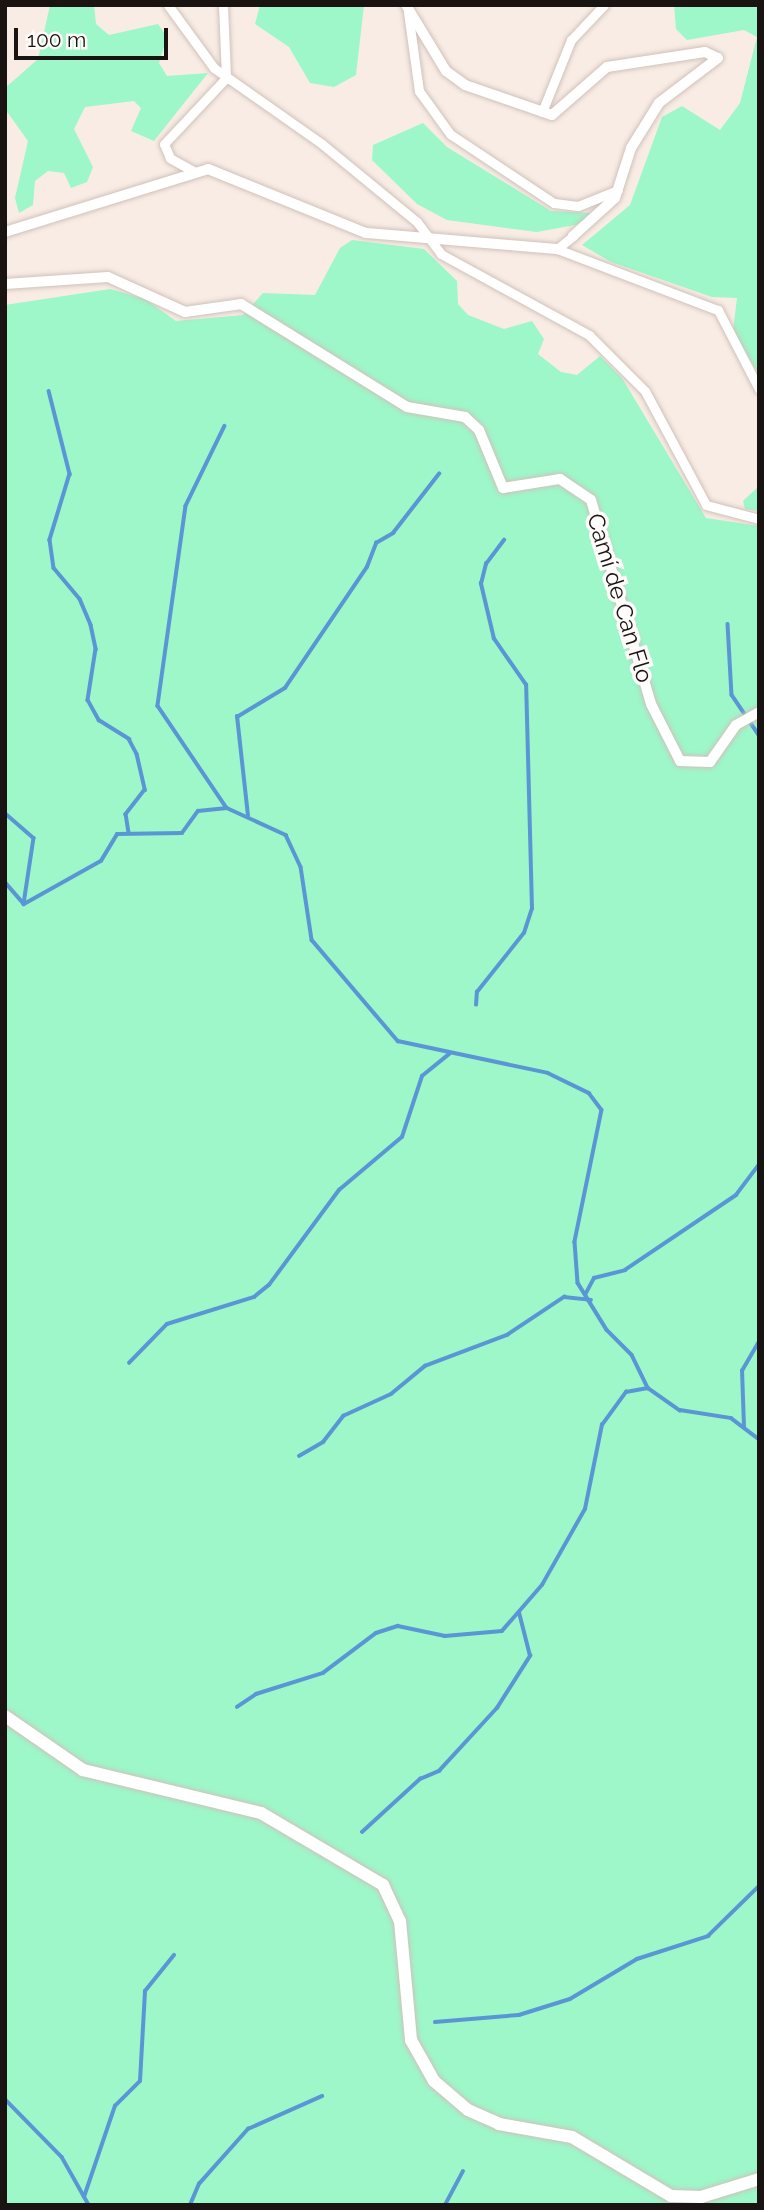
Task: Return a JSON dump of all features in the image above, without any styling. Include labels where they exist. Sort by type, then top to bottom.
[{"type":"main road","points":[[5,1716],[83,1770],[261,1814],[383,1885],[400,1921],[411,2040],[434,2081],[468,2110],[499,2124],[572,2137],[671,2196],[713,2194],[759,2179]]},
{"type":"street","points":[[168,5],[226,78],[322,144],[423,233],[441,254],[589,335],[645,391],[706,505],[759,519]]},
{"type":"street","points":[[195,172],[170,158],[164,144],[226,78],[223,5]]},
{"type":"street","points":[[406,5],[442,68],[465,85],[552,115],[607,67],[633,59],[705,52],[718,58],[659,103],[631,148],[618,190],[602,214],[557,249]]},
{"type":"street","points":[[406,5],[419,91],[450,134],[554,203],[578,206],[618,190]]},
{"type":"street","points":[[542,112],[571,40],[604,5]]},
{"type":"street","points":[[5,232],[195,172],[224,171],[366,233],[423,233],[557,249],[712,306],[759,389]]},
{"type":"street","name":"Camí de Can Flo","points":[[5,284],[108,277],[185,312],[241,304],[407,407],[465,417],[479,430],[503,488],[560,479],[591,500],[651,704],[680,761],[710,762],[742,718],[759,712]]},
{"type":"green space","points":[[50,5],[94,5],[96,24],[109,35],[158,24],[167,37],[159,63],[167,76],[208,73],[154,141],[131,131],[141,108],[134,101],[85,107],[74,129],[93,167],[87,182],[71,188],[64,173],[48,171],[35,181],[33,205],[19,213],[15,198],[28,141],[5,109],[5,88],[38,59]]},
{"type":"green space","points":[[260,5],[364,5],[356,75],[334,87],[310,83],[289,47],[255,24]]},
{"type":"green space","points":[[674,5],[759,5],[759,375],[733,331],[737,298],[712,297],[611,262],[582,245],[630,205],[662,117],[682,106],[720,130],[740,103],[757,37],[744,30],[687,40],[676,29]]},
{"type":"green space","points":[[423,123],[447,147],[551,211],[593,213],[580,224],[537,232],[447,220],[417,204],[372,160],[373,145]]},
{"type":"green space","points":[[352,240],[424,249],[457,281],[458,304],[468,315],[504,329],[532,321],[544,339],[538,354],[561,372],[577,375],[600,356],[622,378],[706,518],[759,526],[759,2205],[5,2205],[5,305],[110,289],[145,299],[176,321],[243,315],[263,293],[315,295],[340,248]]},
{"type":"green space","points":[[759,486],[759,511],[745,509],[743,501]]},
{"type":"waterway","points":[[49,391],[70,474],[50,540],[54,568],[80,599],[91,625],[96,649],[88,700],[99,720],[129,739],[137,754],[145,790],[126,814],[129,833]]},
{"type":"waterway","points":[[225,426],[186,506],[158,706],[226,807]]},
{"type":"waterway","points":[[248,816],[237,717],[285,688],[367,567],[376,543],[393,533],[439,474]]},
{"type":"waterway","points":[[476,1005],[477,992],[524,933],[532,909],[526,685],[494,639],[481,584],[486,564],[504,540]]},
{"type":"waterway","points":[[728,624],[732,695],[759,735]]},
{"type":"waterway","points":[[24,904],[101,861],[117,834],[182,833],[198,811],[227,808],[286,835],[301,867],[312,940],[398,1041],[548,1073],[589,1093],[602,1110],[575,1242],[578,1283],[607,1330],[632,1355],[648,1388],[680,1410],[731,1418],[759,1439]]},
{"type":"waterway","points":[[5,813],[34,838],[24,904]]},
{"type":"waterway","points":[[5,882],[24,904]]},
{"type":"waterway","points":[[129,1363],[167,1324],[254,1297],[269,1285],[339,1190],[402,1137],[422,1076],[449,1054]]},
{"type":"waterway","points":[[585,1295],[594,1278],[625,1270],[736,1195],[759,1165]]},
{"type":"waterway","points":[[299,1456],[323,1442],[343,1416],[391,1394],[425,1366],[507,1335],[564,1297],[591,1300]]},
{"type":"waterway","points":[[744,1427],[742,1371],[759,1341]]},
{"type":"waterway","points":[[237,1707],[256,1694],[323,1673],[376,1633],[398,1626],[445,1636],[502,1631],[542,1585],[585,1509],[602,1425],[626,1392],[648,1388]]},
{"type":"waterway","points":[[362,1832],[420,1779],[439,1771],[497,1708],[530,1656],[519,1613]]},
{"type":"waterway","points":[[435,2022],[519,2015],[570,1999],[637,1959],[708,1936],[759,1886]]},
{"type":"waterway","points":[[84,2197],[115,2106],[140,2081],[145,1991],[174,1955]]},
{"type":"waterway","points":[[190,2205],[199,2184],[248,2129],[322,2096]]},
{"type":"waterway","points":[[5,2099],[62,2157],[89,2205]]},
{"type":"waterway","points":[[445,2205],[463,2171]]}]
